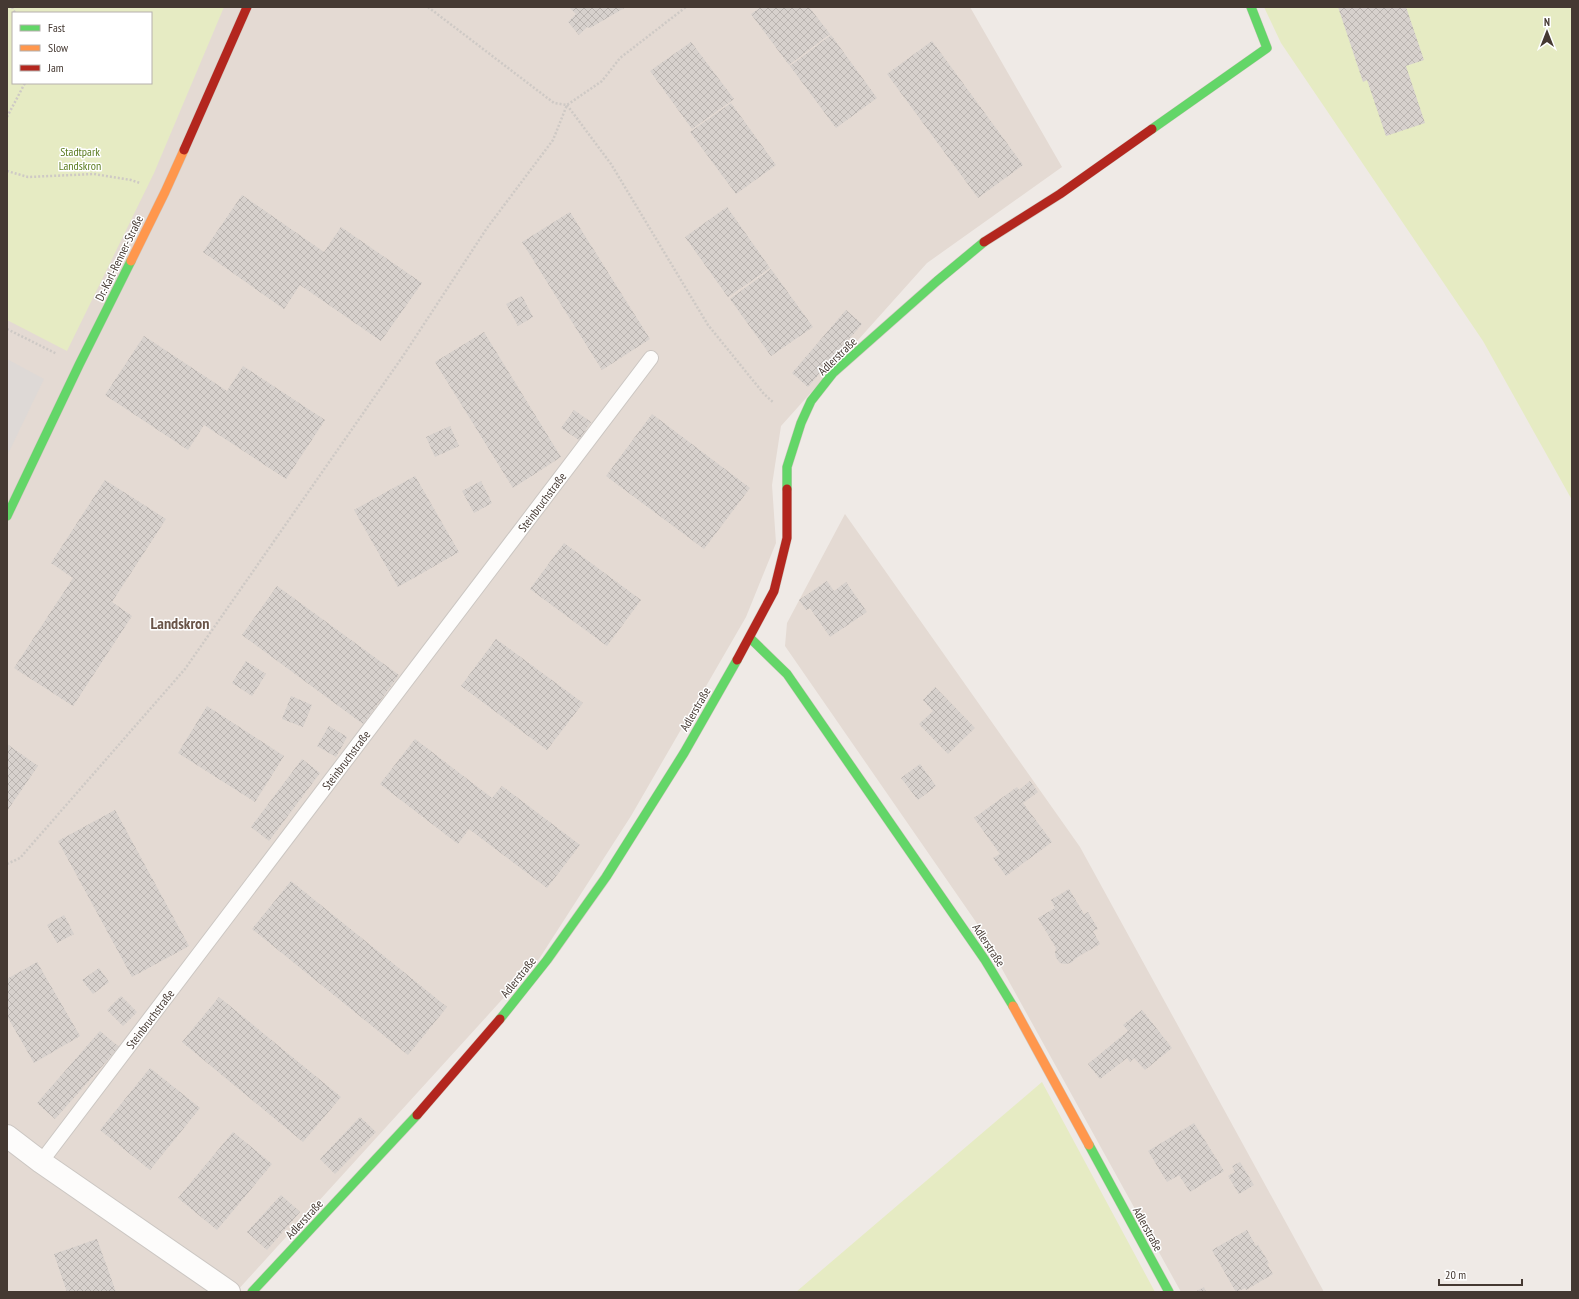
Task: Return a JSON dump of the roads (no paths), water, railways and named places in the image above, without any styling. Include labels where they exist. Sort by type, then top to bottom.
[{"type":"street","name":"Dr.-Karl-Renner-Straße","points":[[7,516],[79,365],[165,192],[247,7]]},
{"type":"street","name":"Adlerstraße","points":[[252,1292],[406,1128],[482,1040],[547,960],[609,871],[684,753],[750,638],[774,590],[787,538],[787,467],[801,423],[811,401],[833,373],[959,262],[982,244],[1060,194],[1267,48],[1251,7]]},
{"type":"street","name":"Adlerstraße","points":[[750,638],[787,674],[985,960],[1014,1008],[1169,1292]]},
{"type":"street","points":[[7,1136],[41,1162],[229,1292]]},
{"type":"lane","name":"Steinbruchstraße","points":[[41,1162],[651,358]]},
{"type":"district","name":"Landskron","points":[[180,623]]},
{"type":"park label","name":"Stadtpark Landskron","points":[[80,158]]}]
